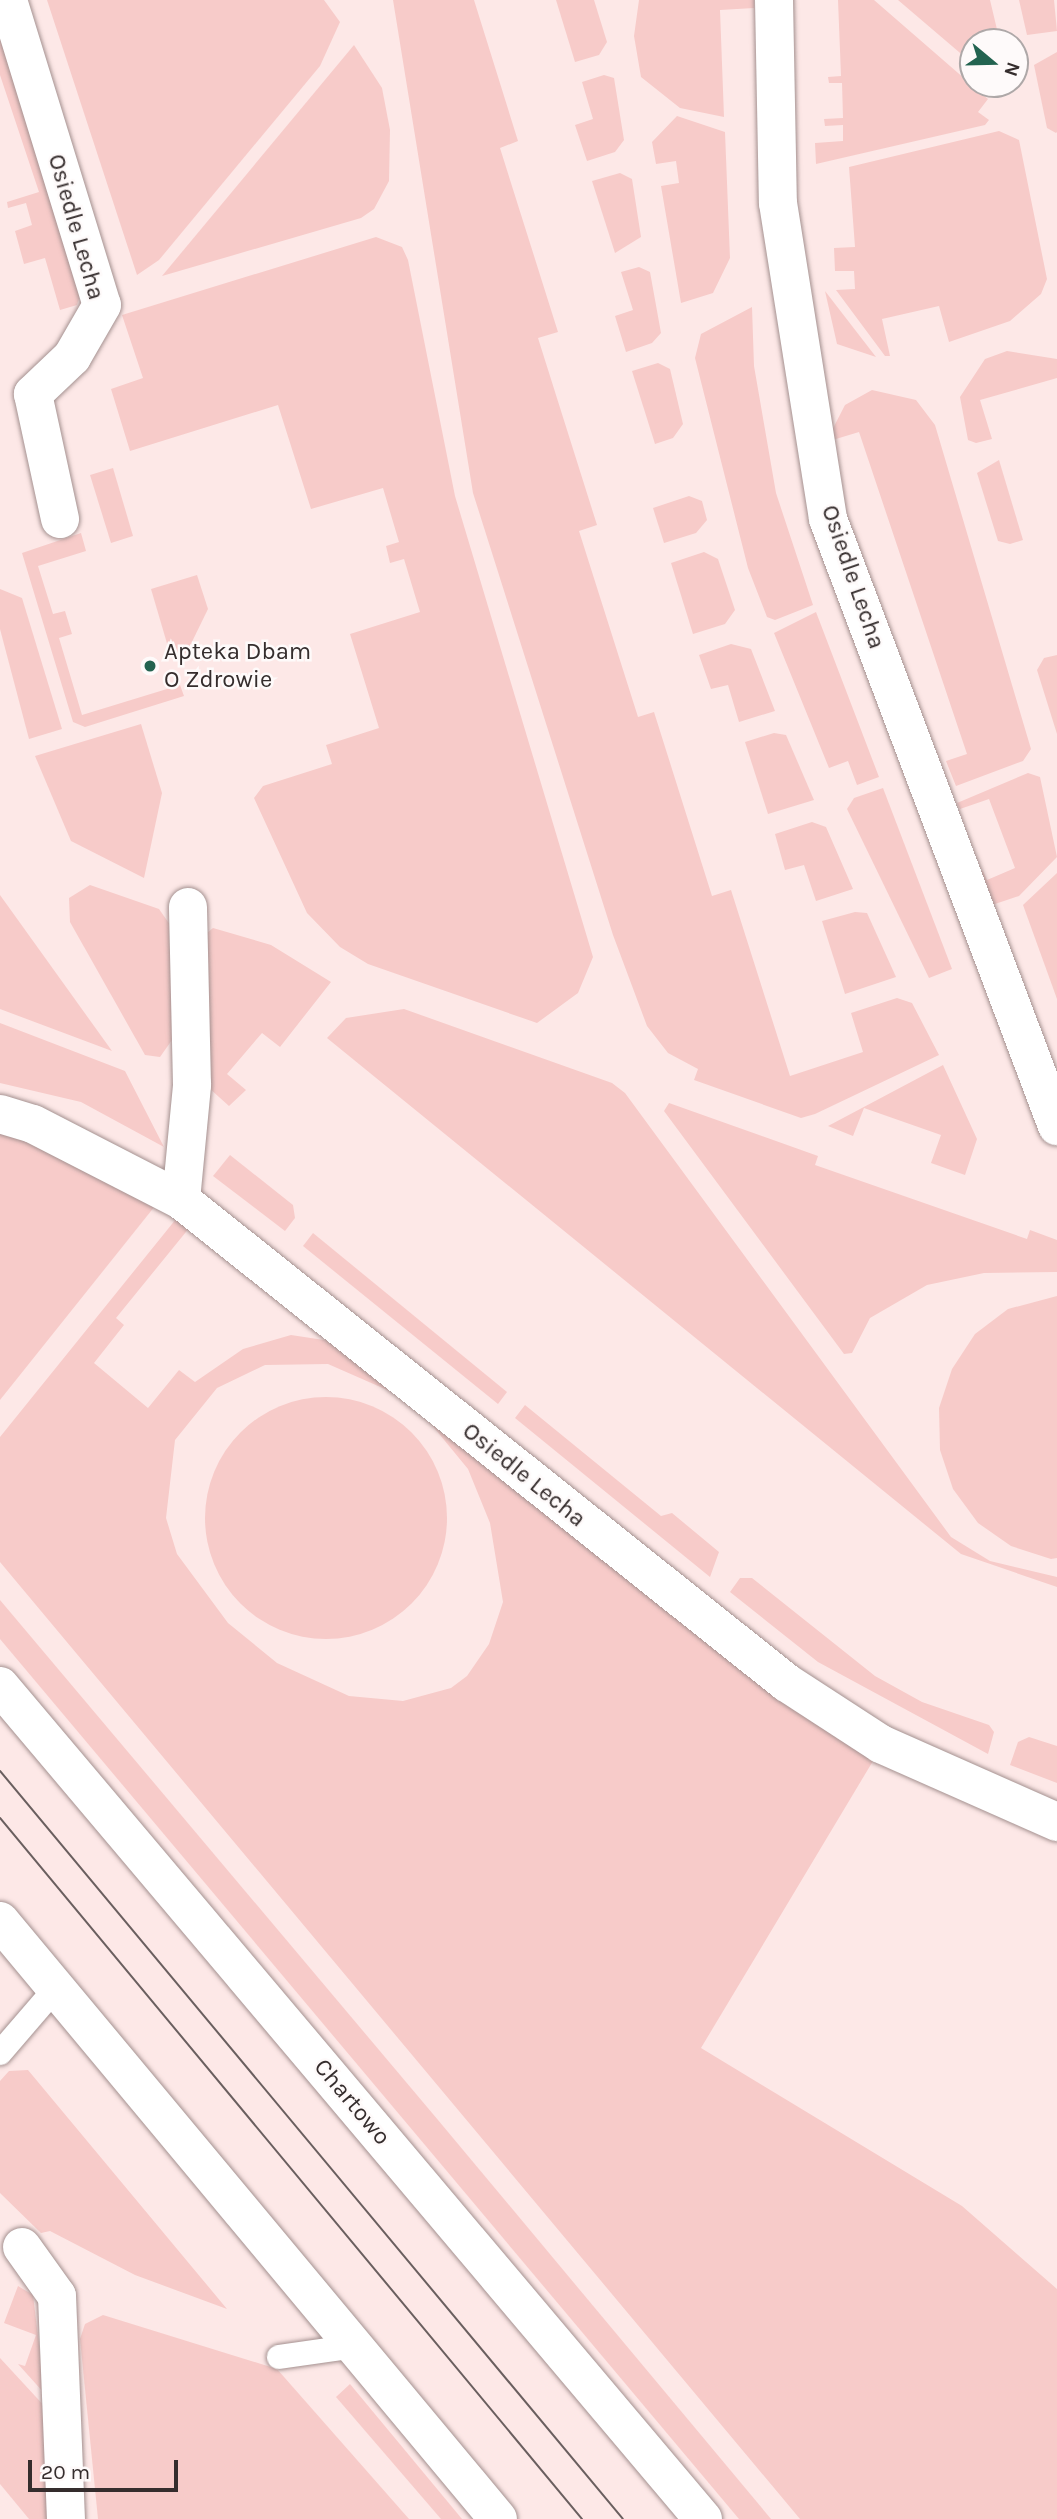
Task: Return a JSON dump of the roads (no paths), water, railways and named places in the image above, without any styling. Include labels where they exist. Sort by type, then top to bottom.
[{"type":"street","name":"Osiedle Lecha","points":[[8,0],[102,305],[72,357],[33,394],[60,519]]},
{"type":"street","name":"Osiedle Lecha","points":[[774,0],[778,204],[828,519],[1057,1126]]},
{"type":"street","points":[[181,1200],[192,1085],[188,907]]},
{"type":"street","name":"Osiedle Lecha","points":[[0,1114],[33,1125],[181,1200],[787,1683],[881,1744],[1057,1822]]},
{"type":"street","name":"Chartowo","points":[[0,1686],[703,2519]]},
{"type":"street","points":[[0,1921],[498,2519]]},
{"type":"street","points":[[22,2247],[57,2296],[66,2519]]},
{"type":"lane","points":[[0,2053],[56,1988]]},
{"type":"lane","points":[[279,2357],[355,2346]]},
{"type":"tram line","points":[[0,1771],[623,2519]]},
{"type":"tram line","points":[[0,1818],[582,2519]]},
{"type":"place","name":"Apteka Dbam O Zdrowie","points":[[150,666]]}]
